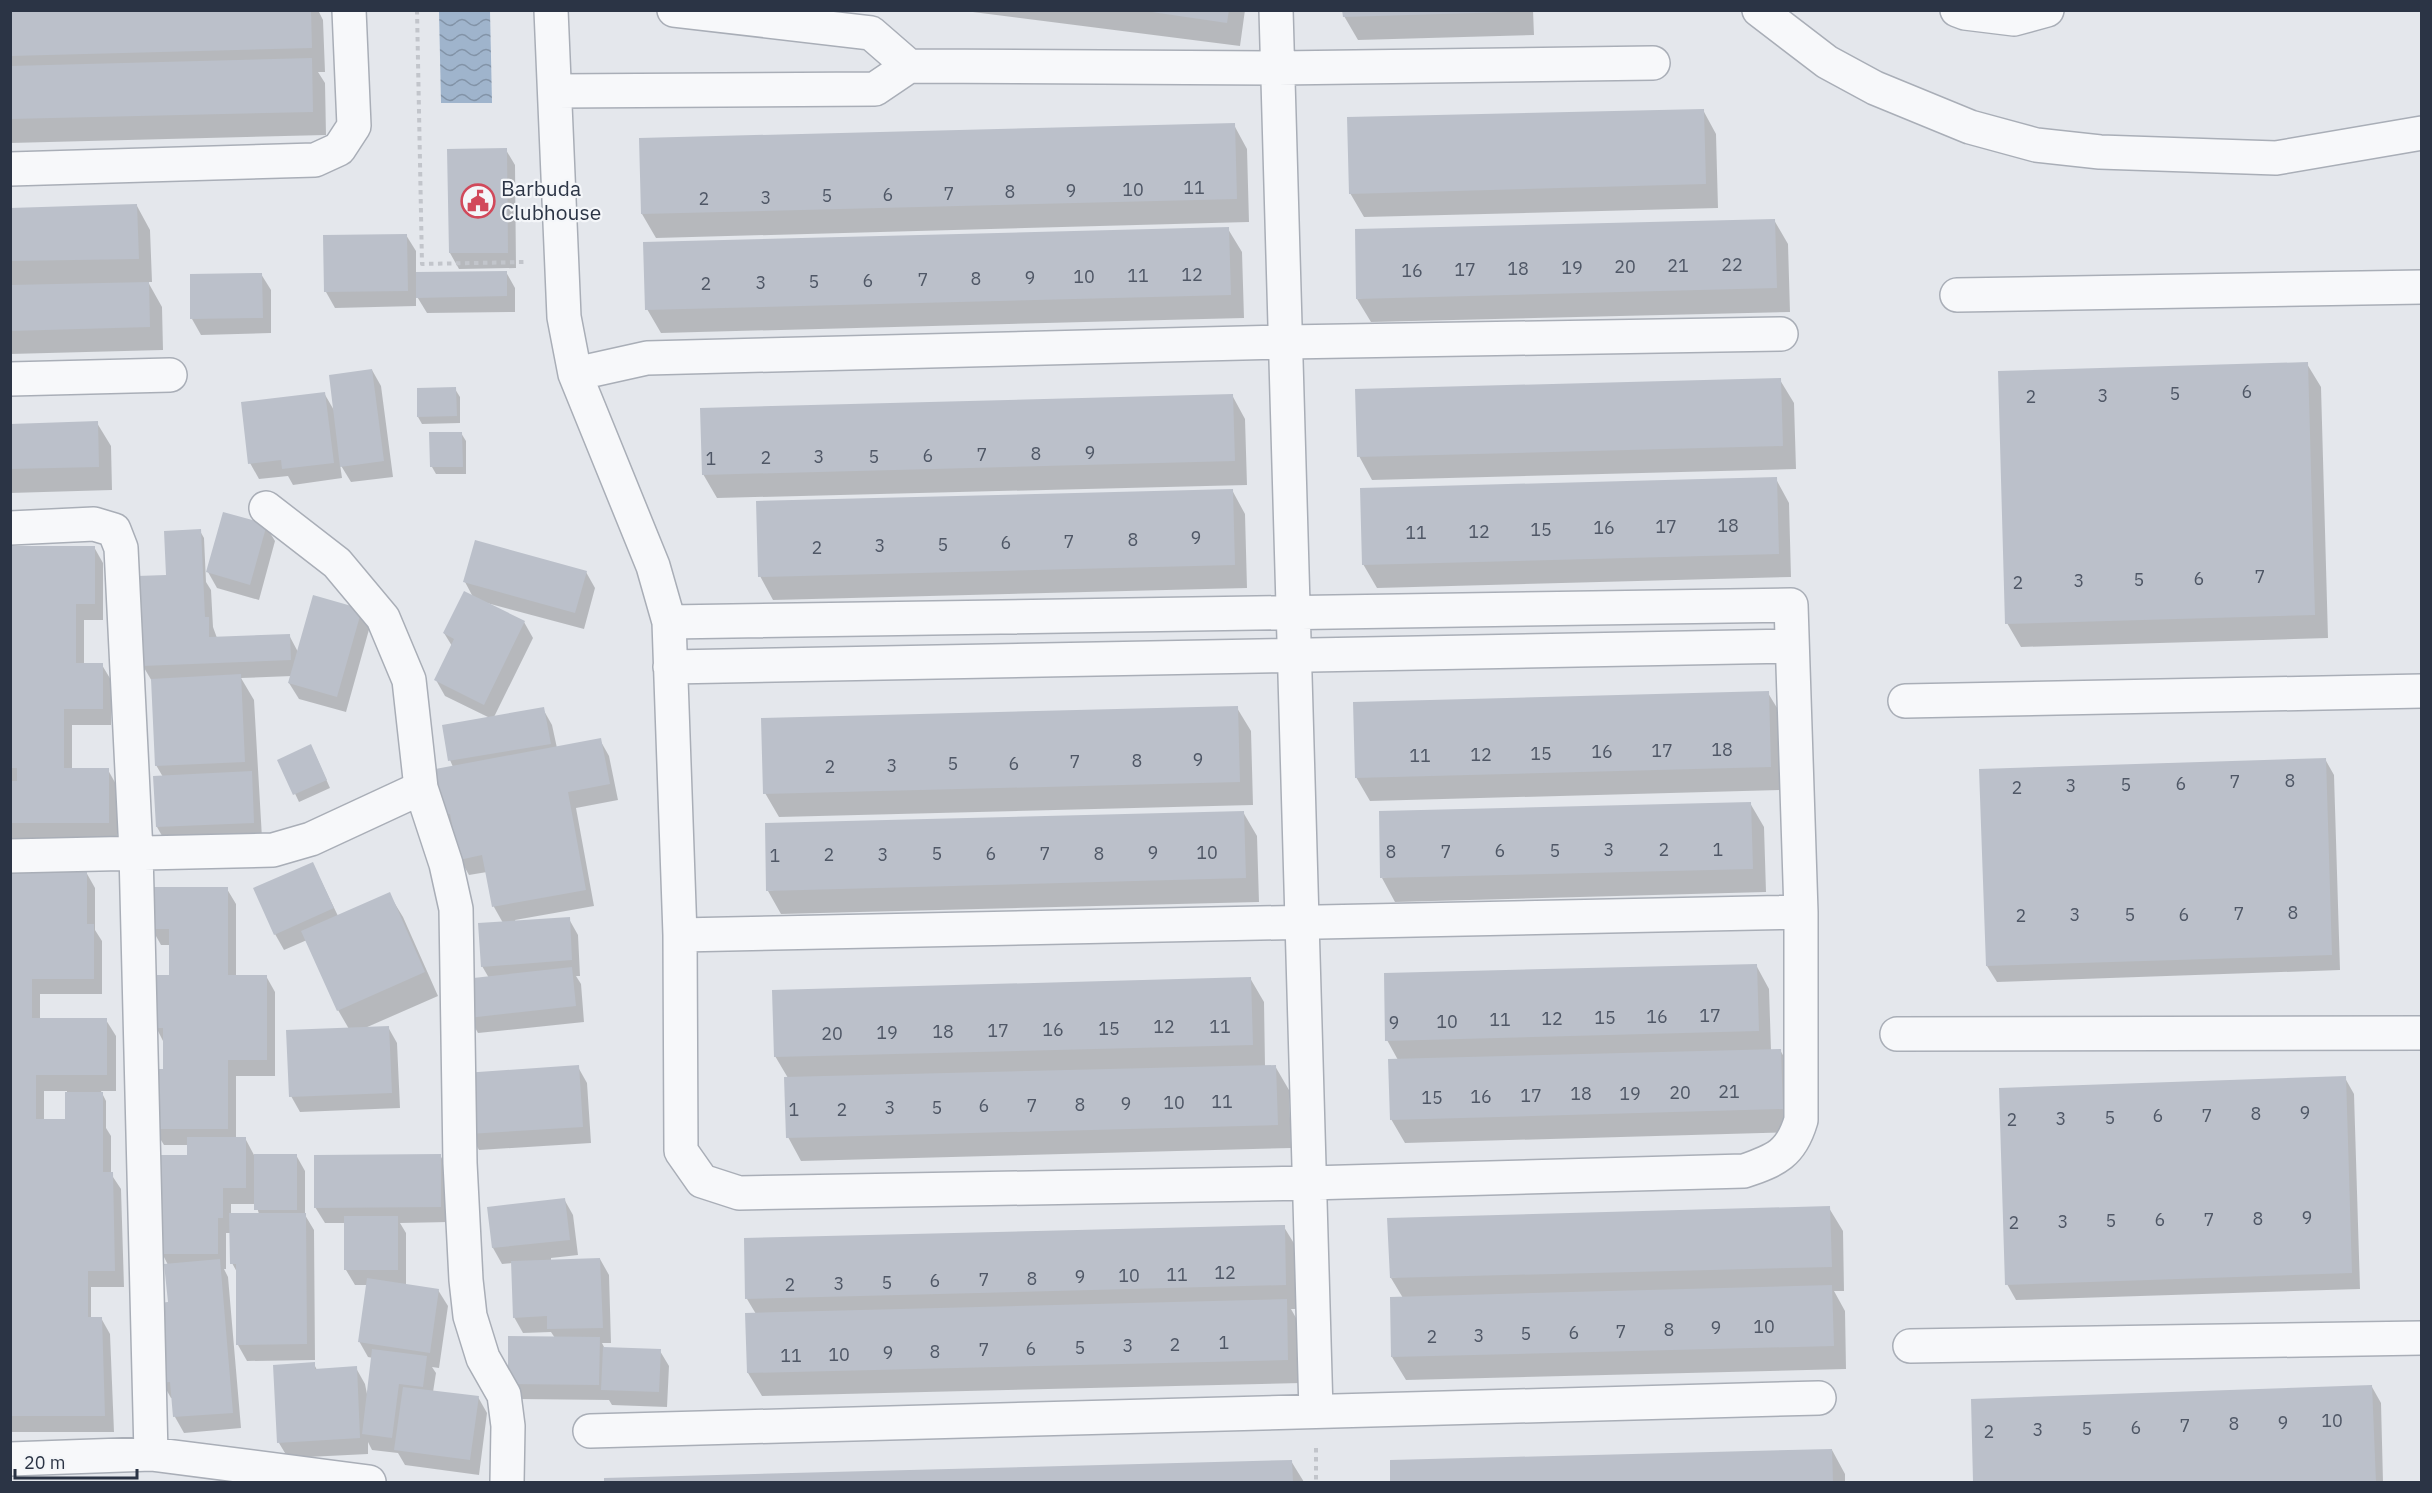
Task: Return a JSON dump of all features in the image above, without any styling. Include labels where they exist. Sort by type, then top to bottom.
[{"type":"street","points":[[10,169],[315,160],[339,149],[354,126],[349,10]]},
{"type":"street","points":[[552,10],[564,317],[575,374],[653,566],[669,622],[680,935],[681,1151],[702,1181],[739,1194],[1309,1184],[1744,1171],[1769,1163],[1796,1139],[1802,1120],[1802,912],[1791,605],[669,622]]},
{"type":"street","points":[[674,10],[871,33],[909,66]]},
{"type":"street","points":[[1276,10],[1316,1412]]},
{"type":"street","points":[[1759,10],[1827,62],[1875,88],[1970,127],[2036,146],[2146,154],[2276,158],[2421,133]]},
{"type":"street","points":[[1957,10],[2013,19],[2047,10]]},
{"type":"street","points":[[555,91],[875,89],[909,66],[1278,68],[1653,63]]},
{"type":"street","points":[[1957,295],[2421,287]]},
{"type":"street","points":[[575,374],[647,358],[1286,342],[1781,334]]},
{"type":"street","points":[[10,379],[170,375]]},
{"type":"street","points":[[266,508],[338,563],[383,618],[409,680],[421,788],[446,864],[456,909],[460,1163],[466,1280],[470,1316],[483,1358],[504,1395],[508,1425],[507,1482]]},
{"type":"street","points":[[10,528],[94,524],[114,530],[121,548],[136,852],[151,1454]]},
{"type":"street","points":[[670,667],[1792,646]]},
{"type":"street","points":[[1905,701],[2421,691]]},
{"type":"street","points":[[10,855],[273,849],[311,839],[421,788]]},
{"type":"street","points":[[680,935],[1802,912]]},
{"type":"street","points":[[1898,1034],[2421,1033]]},
{"type":"street","points":[[1910,1346],[2421,1338]]},
{"type":"street","points":[[590,1431],[1819,1398]]},
{"type":"street","points":[[10,1459],[151,1454],[369,1482]]},
{"type":"path","points":[[417,10],[422,264],[562,261]]},
{"type":"water","points":[[439,11],[490,11],[492,103],[441,103]]},
{"type":"building","points":[[10,10],[311,10],[312,48],[10,56]]},
{"type":"building","points":[[1138,10],[1229,10],[1227,23]]},
{"type":"building","points":[[1342,10],[1508,10],[1508,12],[1343,17]]},
{"type":"building","points":[[312,58],[313,112],[10,119],[10,66]]},
{"type":"building","points":[[1704,109],[1706,184],[1349,194],[1347,117]]},
{"type":"building","points":[[1235,123],[1237,199],[641,214],[639,138]]},
{"type":"building","name":"Barbuda Clubhouse","points":[[507,148],[508,253],[449,253],[447,149]]},
{"type":"building","points":[[137,204],[139,259],[10,261],[10,208]]},
{"type":"building","points":[[1775,219],[1777,288],[1356,299],[1355,229]]},
{"type":"building","points":[[1229,227],[1231,295],[645,310],[643,242]]},
{"type":"building","points":[[407,234],[408,291],[324,292],[323,235]]},
{"type":"building","points":[[507,271],[507,296],[416,298],[416,272]]},
{"type":"building","points":[[262,273],[263,318],[190,319],[190,274]]},
{"type":"building","points":[[149,282],[150,327],[10,331],[10,285]]},
{"type":"building","points":[[2308,362],[2315,615],[2005,624],[1998,371]]},
{"type":"building","points":[[372,369],[384,461],[340,467],[329,375]]},
{"type":"building","points":[[1781,378],[1783,446],[1357,457],[1355,389]]},
{"type":"building","points":[[456,387],[457,416],[417,417],[417,388]]},
{"type":"building","points":[[325,392],[334,463],[282,469],[281,460],[248,464],[241,402]]},
{"type":"building","points":[[1233,394],[1235,461],[702,475],[700,408]]},
{"type":"building","points":[[98,421],[99,467],[10,469],[10,424]]},
{"type":"building","points":[[429,432],[462,432],[463,467],[430,467]]},
{"type":"building","points":[[1777,477],[1779,554],[1362,565],[1360,488]]},
{"type":"building","points":[[1233,489],[1235,565],[758,577],[756,501]]},
{"type":"building","points":[[223,512],[267,524],[250,585],[206,572]]},
{"type":"building","points":[[201,529],[205,617],[209,617],[209,637],[290,634],[291,660],[142,666],[137,576],[166,575],[164,531]]},
{"type":"building","points":[[475,540],[587,571],[575,613],[463,582]]},
{"type":"building","points":[[10,546],[95,546],[95,604],[76,604],[76,663],[103,663],[103,709],[64,709],[64,768],[109,768],[109,823],[10,823],[10,781],[17,781],[17,768],[10,768]]},
{"type":"building","points":[[464,591],[525,621],[484,705],[434,680],[454,639],[443,633]]},
{"type":"building","points":[[313,595],[362,609],[337,697],[288,683]]},
{"type":"building","points":[[241,674],[245,762],[155,766],[151,679]]},
{"type":"building","points":[[1769,691],[1771,767],[1355,778],[1353,702]]},
{"type":"building","points":[[1238,706],[1240,782],[763,794],[761,718]]},
{"type":"building","points":[[544,707],[551,744],[448,761],[442,725]]},
{"type":"building","points":[[601,738],[610,784],[568,792],[586,890],[492,907],[482,855],[459,860],[450,814],[439,816],[430,770]]},
{"type":"building","points":[[311,744],[327,780],[293,795],[277,760]]},
{"type":"building","points":[[2326,758],[2332,955],[1986,966],[1979,769]]},
{"type":"building","points":[[252,771],[254,823],[156,827],[153,776]]},
{"type":"building","points":[[1751,802],[1753,869],[1380,878],[1379,811]]},
{"type":"building","points":[[1244,811],[1246,878],[766,891],[765,823]]},
{"type":"building","points":[[313,862],[334,908],[274,935],[253,888]]},
{"type":"building","points":[[10,871],[87,871],[87,924],[94,924],[94,979],[32,979],[32,1018],[107,1018],[107,1075],[36,1075],[36,1119],[65,1119],[65,1092],[103,1092],[103,1172],[113,1172],[115,1271],[88,1271],[88,1317],[102,1317],[105,1416],[10,1416]]},
{"type":"building","points":[[150,887],[228,887],[228,975],[267,975],[267,1060],[228,1060],[228,1129],[153,1129],[153,1069],[163,1069],[163,1028],[154,1028],[154,975],[169,975],[169,929],[150,929]]},
{"type":"building","points":[[390,892],[425,972],[337,1011],[301,931]]},
{"type":"building","points":[[570,917],[572,960],[481,967],[478,923]]},
{"type":"building","points":[[1757,964],[1759,1031],[1385,1041],[1384,973]]},
{"type":"building","points":[[572,967],[576,1006],[468,1018],[464,979]]},
{"type":"building","points":[[1251,977],[1253,1045],[774,1057],[772,990]]},
{"type":"building","points":[[389,1026],[392,1093],[289,1097],[286,1030]]},
{"type":"building","points":[[1781,1049],[1783,1109],[1390,1120],[1388,1059]]},
{"type":"building","points":[[579,1065],[583,1127],[468,1134],[464,1073]]},
{"type":"building","points":[[1276,1065],[1278,1125],[786,1138],[784,1077]]},
{"type":"building","points":[[2346,1076],[2352,1273],[2005,1285],[1999,1088]]},
{"type":"building","points":[[187,1137],[246,1137],[246,1188],[223,1188],[223,1218],[218,1218],[218,1254],[160,1254],[160,1155],[187,1155]]},
{"type":"building","points":[[254,1154],[297,1154],[297,1210],[254,1210]]},
{"type":"building","points":[[441,1154],[441,1207],[314,1208],[314,1155]]},
{"type":"building","points":[[565,1198],[570,1240],[492,1248],[487,1207]]},
{"type":"building","points":[[1830,1206],[1832,1267],[1390,1278],[1387,1218]]},
{"type":"building","points":[[229,1213],[306,1213],[307,1344],[236,1345],[236,1264],[230,1264]]},
{"type":"building","points":[[344,1216],[398,1216],[398,1270],[344,1270]]},
{"type":"building","points":[[1285,1225],[1286,1285],[745,1299],[744,1238]]},
{"type":"building","points":[[600,1258],[603,1328],[547,1329],[547,1316],[513,1318],[511,1261]]},
{"type":"building","points":[[220,1259],[233,1413],[173,1417],[170,1382],[160,1383],[159,1303],[168,1302],[164,1264]]},
{"type":"building","points":[[367,1278],[439,1289],[430,1353],[358,1342]]},
{"type":"building","points":[[1832,1285],[1834,1346],[1391,1357],[1390,1297]]},
{"type":"building","points":[[1287,1299],[1288,1360],[747,1373],[745,1313]]},
{"type":"building","points":[[508,1336],[600,1337],[599,1385],[508,1384]]},
{"type":"building","points":[[603,1347],[661,1349],[659,1392],[601,1390]]},
{"type":"building","points":[[372,1349],[427,1356],[423,1387],[399,1384],[392,1438],[362,1434]]},
{"type":"building","points":[[315,1362],[315,1369],[357,1366],[360,1438],[277,1443],[273,1365]]},
{"type":"building","points":[[2372,1385],[2376,1482],[1973,1482],[1971,1399]]},
{"type":"building","points":[[403,1387],[479,1396],[470,1460],[394,1450]]},
{"type":"building","points":[[1832,1449],[1833,1482],[1390,1482],[1390,1460]]},
{"type":"building","points":[[1292,1460],[1293,1482],[604,1482],[604,1478]]},
{"type":"place","name":"Barbuda Clubhouse","points":[[478,201]]}]
